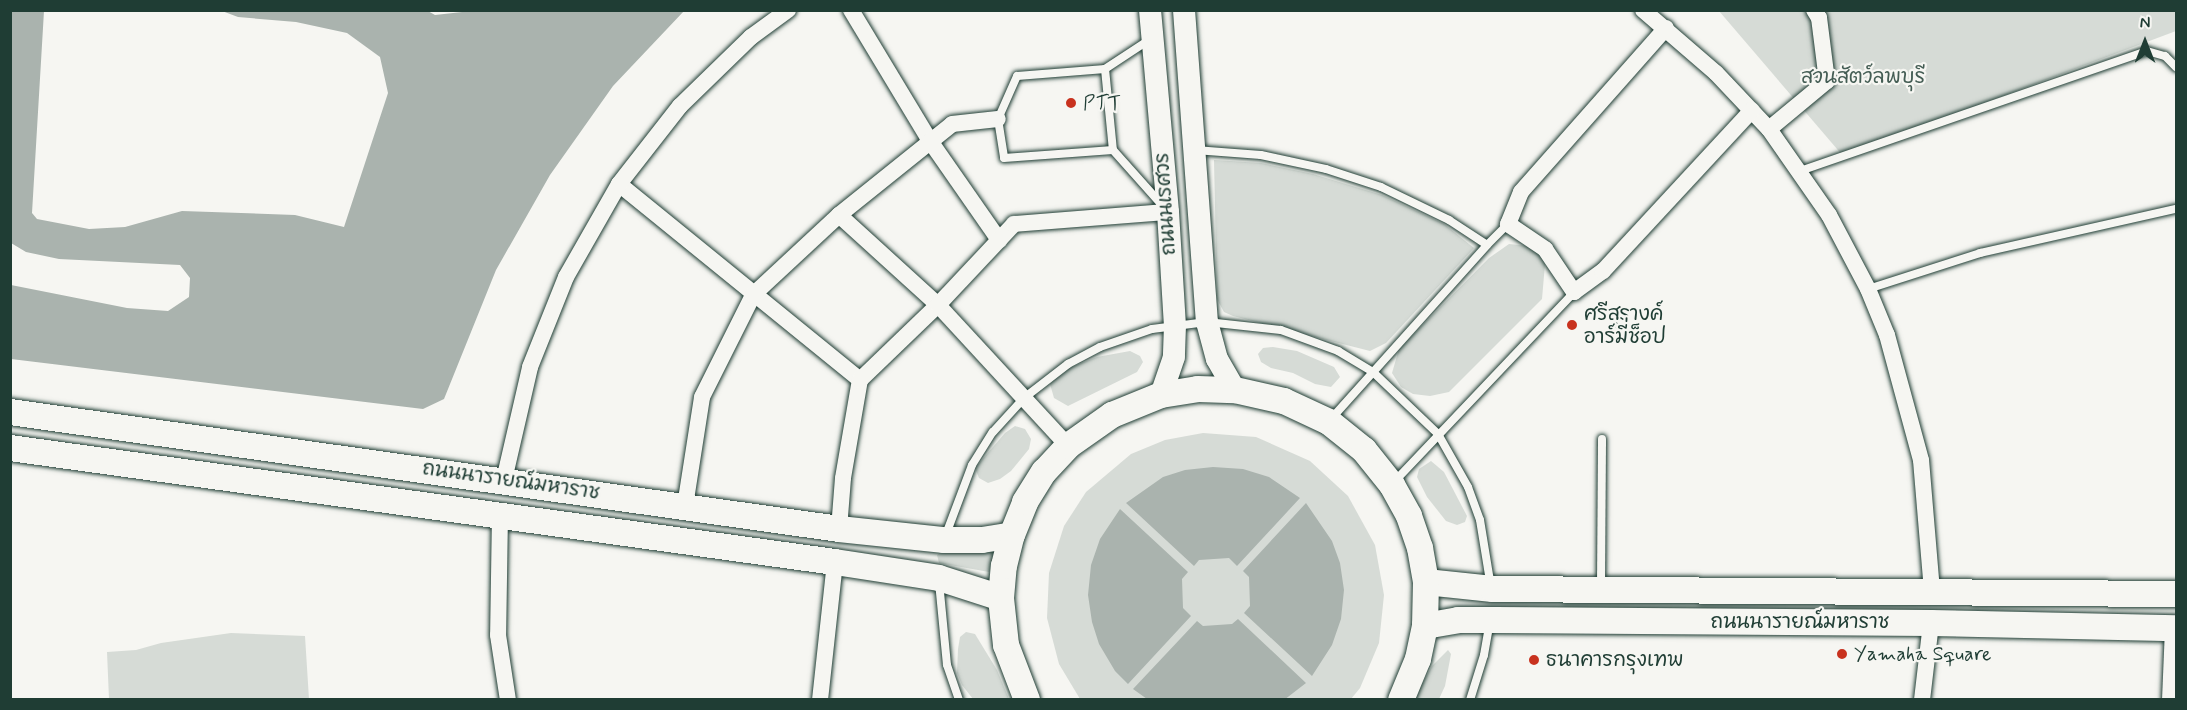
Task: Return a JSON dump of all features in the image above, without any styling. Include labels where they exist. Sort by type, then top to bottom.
[{"type":"main road","name":"ถนนนเรศวร","points":[[1150,10],[1168,212],[1175,325],[1174,357],[1161,395]]},
{"type":"main road","name":"ถนนนเรศวร","points":[[1184,10],[1207,322],[1217,359],[1235,390]]},
{"type":"main road","points":[[1027,699],[1006,645],[1001,598],[1004,566],[1012,535],[1025,502],[1044,472],[1068,446],[1112,415],[1161,395],[1198,390],[1235,390],[1284,401],[1329,422],[1364,450],[1392,485],[1420,548],[1425,582],[1425,626],[1418,659],[1401,699]]},
{"type":"main road","name":"ถนนนารายณ์มหาราช","points":[[10,412],[839,529],[944,540],[982,540],[1012,535]]},
{"type":"main road","name":"ถนนนารายณ์มหาราช","points":[[10,448],[835,562],[939,578],[1001,598]]},
{"type":"main road","name":"ถนนนารายณ์มหาราช","points":[[1425,582],[1491,588],[1601,590],[2176,594]]},
{"type":"main road","points":[[1931,622],[1932,591]]},
{"type":"main road","name":"ถนนนารายณ์มหาราช","points":[[1425,626],[1458,620],[1490,620],[1931,622],[2175,628]]},
{"type":"street","points":[[504,480],[530,367],[566,277],[618,184],[680,106],[751,38],[788,10]]},
{"type":"street","points":[[851,10],[930,141],[999,240]]},
{"type":"street","points":[[1769,129],[1827,81],[1819,18],[1814,10]]},
{"type":"street","points":[[1644,11],[1716,73],[1769,129],[1830,215],[1868,289],[1887,335],[1921,460],[1932,591]]},
{"type":"street","points":[[1666,28],[1521,192],[1508,224],[1545,249],[1574,292],[1603,272],[1752,110]]},
{"type":"street","points":[[685,506],[702,397],[753,295],[839,215],[952,124],[998,119]]},
{"type":"street","points":[[618,184],[860,380]]},
{"type":"street","points":[[839,529],[843,478],[860,380],[938,305],[1014,224],[1168,212]]},
{"type":"street","points":[[839,215],[938,305],[1068,446]]},
{"type":"street","points":[[500,514],[498,635],[508,699]]},
{"type":"street","points":[[820,699],[835,562]]},
{"type":"street","points":[[1922,699],[1931,622]]},
{"type":"street","points":[[2170,699],[2175,628]]},
{"type":"lane","points":[[1113,150],[1004,158],[998,119],[1017,76],[1105,69],[1152,38]]},
{"type":"lane","points":[[1800,171],[2147,51],[2165,56],[2176,67]]},
{"type":"lane","points":[[1105,69],[1113,150],[1168,212]]},
{"type":"lane","points":[[1195,150],[1261,155],[1326,169],[1381,187],[1449,220],[1487,245]]},
{"type":"lane","points":[[1868,289],[1980,253],[2176,209]]},
{"type":"lane","points":[[1329,422],[1508,224]]},
{"type":"lane","points":[[1392,485],[1574,292]]},
{"type":"lane","points":[[944,540],[972,465],[993,432],[1024,398],[1068,364],[1100,347],[1152,329],[1207,322],[1281,330],[1338,351],[1373,372],[1438,434],[1468,486],[1480,520],[1491,588]]},
{"type":"lane","points":[[1601,590],[1602,440]]},
{"type":"lane","points":[[939,578],[947,665],[959,699]]},
{"type":"lane","points":[[1470,699],[1485,655],[1490,620]]},
{"type":"green space","name":"สวนสัตว์ลพบุรี","points":[[2176,10],[2176,31],[1843,156],[1719,11]]},
{"type":"green space","points":[[1214,160],[1261,163],[1313,174],[1382,195],[1444,224],[1474,248],[1386,343],[1370,351],[1233,316],[1224,312],[1217,299]]},
{"type":"green space","points":[[1509,244],[1529,246],[1539,253],[1545,264],[1542,299],[1449,392],[1430,396],[1413,394],[1401,387],[1392,373],[1399,349],[1489,258]]},
{"type":"green space","points":[[1273,347],[1297,351],[1334,367],[1340,377],[1331,387],[1315,384],[1293,373],[1271,368],[1261,362],[1258,354],[1263,348]]},
{"type":"green space","points":[[1130,351],[1140,356],[1143,362],[1137,372],[1068,406],[1054,398],[1050,384],[1064,370],[1097,357]]},
{"type":"green space","points":[[1015,426],[1025,429],[1031,439],[1029,449],[1011,471],[1000,479],[988,483],[979,478],[975,468],[1005,433]]},
{"type":"green space","points":[[1203,433],[1256,437],[1310,461],[1348,496],[1375,545],[1384,595],[1379,643],[1360,688],[1351,699],[1080,699],[1059,664],[1047,618],[1049,573],[1064,526],[1086,492],[1131,454],[1165,440]]},
{"type":"green space","points":[[1431,461],[1444,472],[1467,516],[1465,522],[1457,525],[1446,521],[1427,497],[1417,477],[1419,469]]},
{"type":"green space","points":[[990,548],[996,563],[989,572],[939,563],[937,555],[946,549]]},
{"type":"green space","points":[[966,632],[975,634],[997,670],[1009,699],[973,699],[962,685],[957,673],[958,649],[960,637]]},
{"type":"green space","points":[[231,633],[305,636],[309,699],[109,699],[107,652],[136,650],[161,643]]},
{"type":"green space","points":[[1448,650],[1451,654],[1445,686],[1439,699],[1413,700],[1432,666]]},
{"type":"shaded area","points":[[426,10],[435,15],[480,10],[684,11],[613,86],[550,175],[496,270],[444,399],[423,409],[11,359],[11,285],[127,308],[168,311],[189,297],[190,278],[180,265],[59,259],[26,252],[11,243],[11,11],[44,11],[32,213],[37,219],[89,229],[125,227],[182,211],[295,215],[344,227],[388,93],[380,57],[347,33],[296,22],[238,17],[222,11]]},
{"type":"shaded area","points":[[1213,467],[1243,469],[1269,477],[1300,498],[1237,566],[1229,558],[1199,560],[1194,566],[1126,503],[1163,477],[1185,470]]},
{"type":"shaded area","points":[[1306,503],[1332,541],[1340,563],[1344,590],[1341,619],[1332,645],[1312,676],[1244,613],[1250,606],[1249,577],[1243,571]]},
{"type":"shaded area","points":[[1120,509],[1188,572],[1182,579],[1183,608],[1191,616],[1128,684],[1115,671],[1099,644],[1092,622],[1088,595],[1091,565],[1100,539]]},
{"type":"shaded area","points":[[1238,619],[1306,683],[1284,700],[1147,699],[1133,689],[1197,621],[1203,626],[1232,624]]},
{"type":"place","name":"PTT","points":[[1071,103]]},
{"type":"place","name":"ศรีสุรางค์ อาร์มี่ช็อป","points":[[1572,325]]},
{"type":"place","name":"Yamaha Square","points":[[1842,654]]},
{"type":"place","name":"ธนาคารกรุงเทพ","points":[[1534,660]]}]
